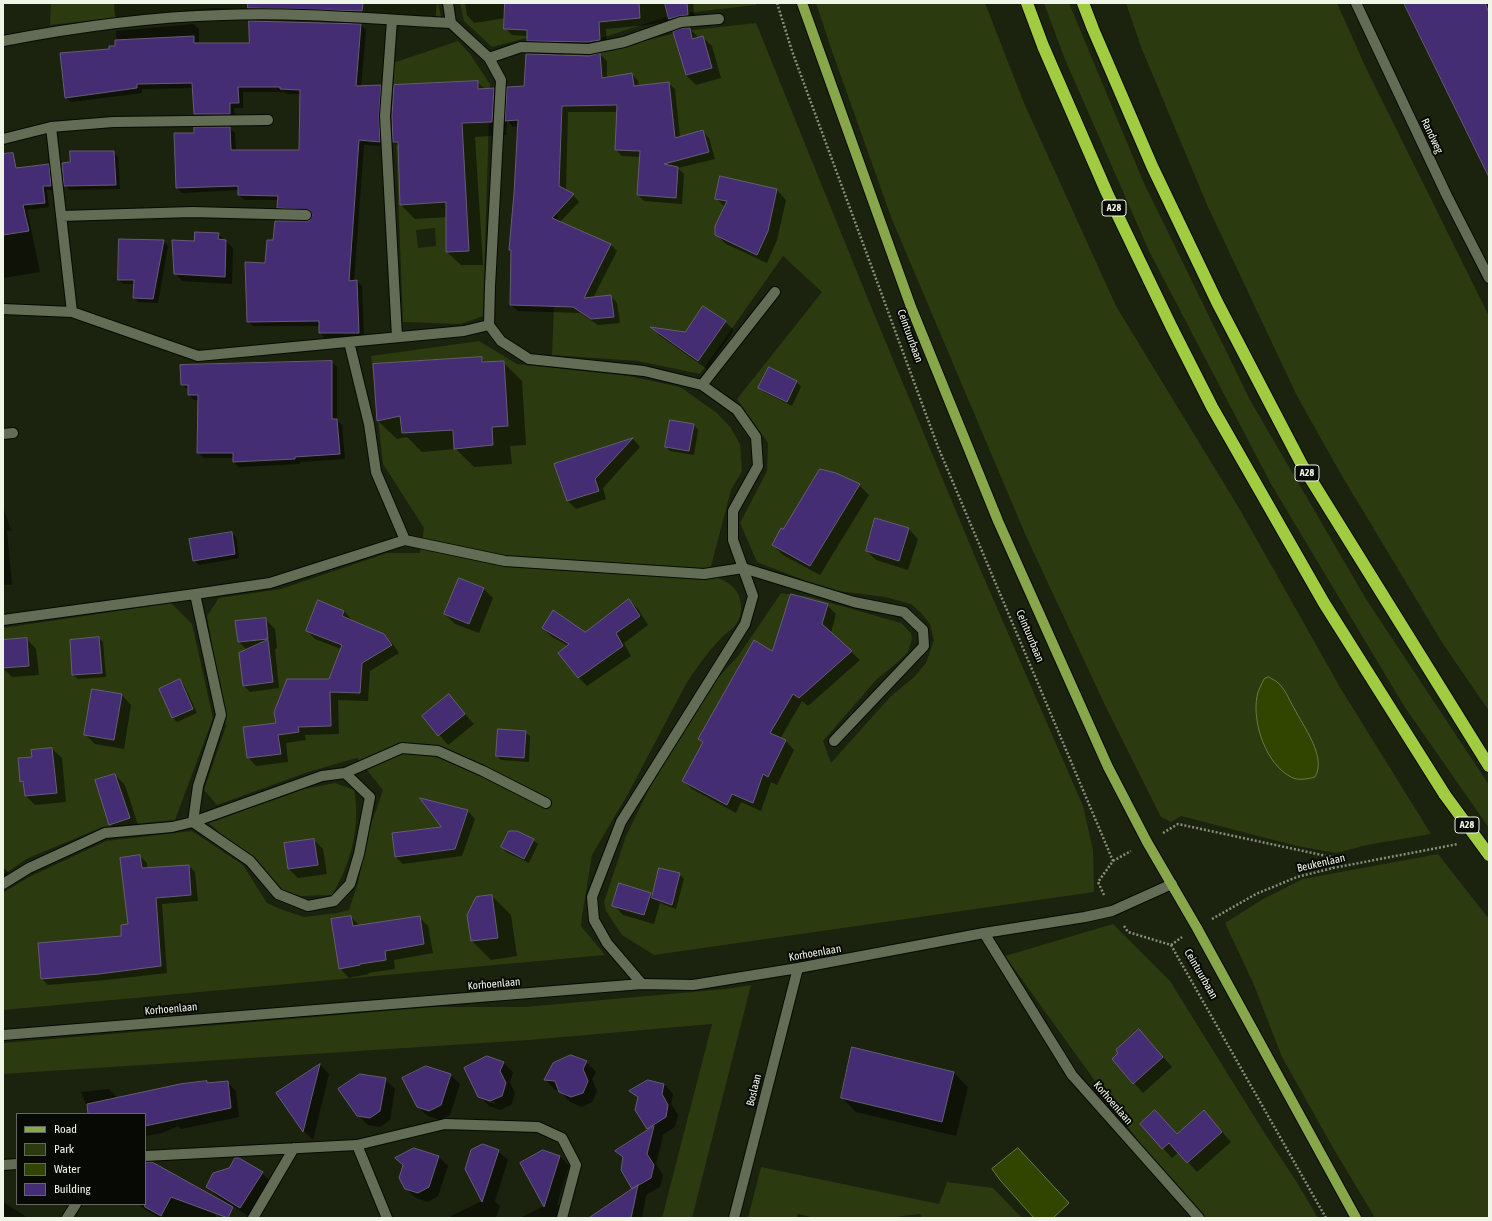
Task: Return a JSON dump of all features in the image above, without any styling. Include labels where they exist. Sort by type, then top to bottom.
[{"type":"highway","name":"A28","points":[[1027,3],[1043,46],[1106,193],[1212,406],[1324,603],[1445,795],[1489,855]]},
{"type":"highway","name":"A28","points":[[1083,3],[1152,166],[1217,302],[1302,465],[1489,766]]},
{"type":"main road","name":"Ceintuurbaan","points":[[802,3],[911,307],[998,521],[1108,766],[1147,842],[1197,928],[1356,1218]]},
{"type":"street","points":[[448,3],[451,23],[489,58],[501,80],[489,325],[501,340],[529,359],[644,371],[702,385],[736,410],[756,437],[758,466],[733,511],[733,540],[753,596],[745,624],[621,822],[592,896],[594,920],[604,937],[642,984]]},
{"type":"street","name":"Randweg","points":[[1356,3],[1447,196],[1489,278]]},
{"type":"street","points":[[3,40],[78,27],[178,17],[223,15],[334,16],[451,23]]},
{"type":"street","points":[[489,58],[521,47],[589,49],[624,42],[681,22],[719,19]]},
{"type":"street","points":[[392,20],[385,116],[397,337]]},
{"type":"street","points":[[3,139],[51,127],[113,122],[268,120]]},
{"type":"street","points":[[51,127],[72,312]]},
{"type":"street","points":[[61,216],[192,212],[306,215]]},
{"type":"street","points":[[702,385],[775,292]]},
{"type":"street","points":[[3,309],[72,312],[198,356],[464,331],[489,325]]},
{"type":"street","points":[[349,342],[369,424],[376,472],[405,540]]},
{"type":"street","points":[[3,434],[13,433]]},
{"type":"street","points":[[3,620],[195,594],[270,582],[405,540],[505,561],[704,574],[744,568],[854,602],[904,612],[923,630],[924,646],[834,741]]},
{"type":"street","points":[[193,822],[198,786],[221,715],[195,594]]},
{"type":"street","points":[[3,884],[29,868],[105,833],[172,827],[193,822],[322,776],[344,773],[402,748],[438,751],[484,770],[546,803]]},
{"type":"street","points":[[193,822],[250,861],[278,894],[308,906],[334,901],[350,884],[359,854],[370,796],[344,773]]},
{"type":"street","name":"Korhoenlaan","points":[[3,1035],[642,984],[693,985],[798,968],[984,933],[1085,917],[1112,910],[1172,884]]},
{"type":"street","name":"Korhoenlaan","points":[[984,933],[1072,1075],[1199,1218]]},
{"type":"street","name":"Boslaan","points":[[734,1218],[798,968]]},
{"type":"street","points":[[146,1156],[357,1145],[445,1124],[538,1126],[562,1138],[576,1165],[562,1218]]},
{"type":"street","points":[[357,1145],[387,1218]]},
{"type":"street","points":[[253,1218],[294,1148]]},
{"type":"street","points":[[3,1165],[16,1164]]},
{"type":"street","points":[[67,1218],[75,1205]]},
{"type":"path","name":"Ceintuurbaan","points":[[777,3],[795,58],[938,447],[1113,861],[1098,882],[1112,910],[1128,932],[1171,945],[1326,1218]]},
{"type":"path","points":[[1113,861],[1178,824],[1332,857],[1333,868]]},
{"type":"path","name":"Beukenlaan","points":[[1171,945],[1197,928],[1256,894],[1297,877],[1333,868],[1458,844]]},
{"type":"green space","points":[[51,3],[438,3],[441,17],[212,8],[50,25]]},
{"type":"green space","points":[[460,3],[756,3],[756,5],[676,14],[598,39],[531,37],[492,47],[464,21]]},
{"type":"green space","points":[[816,3],[985,3],[1024,103],[1116,306],[1239,508],[1341,689],[1431,834],[1367,845],[1336,853],[1297,846],[1181,816],[1171,822],[1161,817],[1104,703],[1026,536],[891,217]],"holes":[[[1264,679],[1287,695],[1294,710],[1276,765],[1264,746],[1256,716],[1257,696]]]},
{"type":"green space","points":[[1044,3],[1069,3],[1143,181],[1250,400],[1366,599],[1489,785],[1489,828],[1404,706],[1271,484],[1149,251],[1064,57]]},
{"type":"green space","points":[[1126,3],[1337,3],[1366,68],[1489,316],[1489,711],[1443,644],[1342,476],[1297,396],[1208,207],[1141,47]]},
{"type":"green space","points":[[756,23],[870,304],[978,564],[1083,806],[1093,850],[1094,892],[654,955],[622,935],[606,911],[604,902],[626,836],[652,783],[713,683],[739,655],[781,593],[810,597],[901,623],[911,633],[912,639],[908,652],[876,680],[823,741],[831,763],[890,697],[914,677],[926,663],[934,640],[930,624],[911,604],[885,597],[839,591],[806,581],[757,562],[740,523],[767,471],[768,443],[737,399],[822,292],[783,256],[700,374],[638,361],[552,355],[564,54],[607,50],[684,31]]},
{"type":"green space","points":[[458,41],[470,54],[490,84],[483,316],[461,324],[403,322],[393,63]],"holes":[[[435,228],[436,246],[418,248],[416,230]]]},
{"type":"green space","points":[[479,341],[517,364],[629,376],[680,387],[717,413],[731,428],[740,444],[742,471],[731,490],[709,574],[721,579],[735,589],[740,599],[740,615],[735,625],[711,649],[686,684],[629,792],[592,855],[581,926],[605,955],[3,1010],[3,893],[27,878],[106,841],[192,831],[243,865],[267,903],[304,917],[349,910],[358,883],[368,833],[383,790],[357,758],[308,772],[217,805],[204,790],[226,726],[207,616],[219,598],[281,589],[387,553],[420,553],[424,528],[383,464],[371,356]]},
{"type":"green space","points":[[171,603],[192,624],[213,718],[175,820],[103,827],[28,858],[3,875],[3,628]]},
{"type":"green space","points":[[335,783],[354,790],[356,817],[353,844],[349,857],[339,883],[332,895],[300,896],[278,888],[209,823],[304,789]]},
{"type":"green space","points":[[1438,854],[1489,919],[1489,1218],[1375,1218],[1332,1146],[1282,1057],[1254,985],[1225,923],[1265,898],[1303,879]]},
{"type":"green space","points":[[1113,924],[1170,981],[1318,1218],[1205,1218],[1154,1163],[1005,956]]},
{"type":"green space","points":[[751,985],[692,1218],[662,1218],[712,1024],[529,1040],[3,1074],[3,1043],[434,1007],[524,1007],[726,989]]},
{"type":"green space","points":[[761,1167],[939,1204],[947,1182],[993,1188],[1022,1218],[922,1218],[920,1214],[886,1218],[748,1218]]},
{"type":"water","points":[[1269,677],[1277,682],[1285,691],[1308,732],[1318,760],[1318,769],[1315,777],[1300,779],[1291,777],[1274,763],[1268,753],[1259,730],[1256,707],[1259,689],[1264,679]]},
{"type":"water","points":[[1018,1148],[1069,1203],[1053,1218],[1034,1218],[992,1169]]},
{"type":"building","points":[[248,3],[363,3],[362,11],[248,8]]},
{"type":"building","points":[[505,3],[639,3],[640,18],[599,22],[600,40],[588,42],[527,41],[527,30],[504,29]]},
{"type":"building","points":[[665,3],[687,3],[688,15],[669,19]]},
{"type":"building","points":[[1404,3],[1485,3],[1489,13],[1489,177]]},
{"type":"building","points":[[249,21],[361,24],[356,86],[381,85],[379,116],[380,142],[359,140],[349,281],[357,280],[359,333],[319,333],[319,321],[247,322],[245,262],[265,263],[267,240],[273,240],[275,221],[309,221],[312,216],[310,210],[277,208],[278,196],[238,195],[238,186],[176,188],[174,133],[194,133],[194,127],[230,127],[231,150],[299,150],[300,90],[280,89],[280,87],[238,87],[239,103],[230,103],[230,114],[194,114],[192,83],[137,84],[137,88],[65,98],[60,53],[109,49],[109,46],[115,46],[115,40],[194,36],[194,43],[249,43]]},
{"type":"building","points":[[682,28],[690,28],[692,39],[703,36],[712,68],[686,75],[673,32]]},
{"type":"building","points":[[600,53],[602,78],[632,73],[634,86],[669,82],[675,138],[703,130],[709,152],[664,164],[678,167],[676,198],[637,195],[640,151],[615,150],[617,105],[562,106],[559,186],[574,194],[552,218],[611,244],[584,298],[611,295],[614,317],[591,319],[573,307],[510,305],[511,250],[509,250],[518,120],[505,121],[507,87],[524,86],[526,54],[589,56]]},
{"type":"building","points":[[478,81],[478,89],[494,88],[492,122],[462,123],[469,251],[446,252],[446,202],[400,205],[398,142],[393,142],[392,116],[394,85]]},
{"type":"building","points":[[70,151],[114,151],[116,185],[64,186],[62,163],[70,162]]},
{"type":"building","points":[[13,153],[16,168],[49,164],[51,186],[43,186],[45,203],[23,205],[29,231],[3,235],[3,154]]},
{"type":"building","points":[[720,176],[777,189],[768,231],[757,255],[715,235],[715,226],[727,201],[715,199]]},
{"type":"building","points":[[195,232],[219,233],[218,239],[226,240],[225,277],[174,274],[172,240],[194,241]]},
{"type":"building","points":[[119,239],[164,240],[153,299],[133,298],[134,280],[118,280]]},
{"type":"building","points":[[703,306],[726,321],[698,361],[650,327],[685,332]]},
{"type":"building","points":[[482,357],[482,362],[504,361],[508,426],[492,427],[493,445],[454,449],[453,430],[402,433],[400,416],[377,421],[373,364]]},
{"type":"building","points":[[332,361],[332,419],[337,419],[340,454],[295,457],[295,459],[233,462],[233,453],[197,453],[198,395],[188,395],[188,385],[181,385],[180,365]]},
{"type":"building","points":[[769,367],[797,381],[787,402],[758,388]]},
{"type":"building","points":[[670,420],[694,424],[689,451],[665,447]]},
{"type":"building","points":[[633,438],[595,479],[599,491],[567,501],[554,464]]},
{"type":"building","points":[[820,469],[836,473],[860,484],[810,566],[772,545],[781,528],[783,529]]},
{"type":"building","points":[[875,518],[909,528],[899,561],[866,551]]},
{"type":"building","points":[[232,532],[235,554],[193,561],[189,539]]},
{"type":"building","points":[[459,578],[484,588],[469,624],[444,614]]},
{"type":"building","points":[[791,594],[828,604],[822,624],[852,651],[799,698],[793,694],[770,733],[786,740],[768,777],[763,774],[753,803],[732,794],[727,805],[682,781],[703,742],[698,739],[754,640],[772,651]]},
{"type":"building","points":[[629,599],[640,616],[616,633],[623,646],[578,678],[558,653],[569,644],[542,628],[553,610],[585,632]]},
{"type":"building","points":[[318,600],[344,611],[342,616],[384,634],[392,645],[362,663],[360,693],[330,692],[331,726],[298,727],[299,732],[278,735],[281,754],[247,758],[243,727],[276,723],[274,712],[287,679],[329,679],[342,645],[306,631]]},
{"type":"building","points":[[266,618],[268,639],[238,642],[235,621]]},
{"type":"building","points":[[99,637],[102,673],[72,675],[70,640]]},
{"type":"building","points":[[27,638],[29,666],[3,668],[3,640]]},
{"type":"building","points":[[268,640],[273,682],[243,686],[239,653]]},
{"type":"building","points":[[180,679],[193,709],[172,718],[159,689]]},
{"type":"building","points":[[92,689],[122,694],[114,740],[84,735]]},
{"type":"building","points":[[449,694],[465,714],[438,736],[422,716]]},
{"type":"building","points":[[498,729],[526,731],[524,758],[496,756]]},
{"type":"building","points":[[52,748],[57,793],[25,796],[23,781],[20,782],[18,758],[32,757],[31,750]]},
{"type":"building","points":[[115,774],[130,818],[109,825],[95,780]]},
{"type":"building","points":[[420,798],[468,810],[455,849],[395,857],[392,833],[441,827]]},
{"type":"building","points":[[509,831],[517,831],[534,839],[524,859],[501,847]]},
{"type":"building","points":[[314,839],[318,865],[288,869],[284,843]]},
{"type":"building","points":[[140,855],[142,868],[189,865],[191,895],[156,898],[161,966],[99,974],[41,979],[38,943],[121,936],[121,925],[128,924],[120,858]]},
{"type":"building","points":[[659,868],[680,873],[672,905],[652,898]]},
{"type":"building","points":[[619,883],[651,893],[644,915],[612,906]]},
{"type":"building","points":[[492,895],[498,938],[471,941],[467,915],[476,897]]},
{"type":"building","points":[[351,916],[353,926],[420,916],[424,944],[385,951],[386,960],[339,969],[331,919]]},
{"type":"building","points":[[1139,1029],[1163,1057],[1133,1084],[1112,1059],[1118,1053],[1116,1050]]},
{"type":"building","points":[[852,1047],[954,1072],[942,1122],[841,1098]]},
{"type":"building","points":[[571,1055],[587,1061],[583,1069],[588,1081],[583,1093],[571,1097],[559,1092],[555,1081],[544,1080],[553,1063]]},
{"type":"building","points":[[487,1056],[504,1062],[500,1071],[506,1083],[502,1096],[490,1101],[478,1097],[464,1068]]},
{"type":"building","points":[[320,1064],[303,1132],[276,1093]]},
{"type":"building","points":[[426,1066],[451,1074],[441,1105],[429,1111],[417,1107],[402,1078]]},
{"type":"building","points":[[360,1074],[386,1078],[380,1111],[370,1118],[357,1116],[338,1089]]},
{"type":"building","points":[[648,1080],[664,1084],[662,1094],[668,1105],[666,1117],[647,1129],[635,1110],[638,1097],[629,1091]]},
{"type":"building","points":[[207,1081],[207,1083],[228,1081],[231,1108],[146,1126],[146,1113],[88,1113],[87,1104],[180,1084]]},
{"type":"building","points":[[1155,1110],[1177,1134],[1204,1110],[1222,1132],[1187,1163],[1169,1143],[1162,1149],[1140,1124]]},
{"type":"building","points":[[654,1126],[647,1154],[654,1165],[651,1178],[632,1189],[621,1170],[623,1157],[615,1151]]},
{"type":"building","points":[[483,1144],[499,1150],[482,1202],[465,1169],[471,1150]]},
{"type":"building","points":[[414,1148],[439,1156],[429,1187],[418,1193],[405,1189],[399,1178],[403,1165],[395,1158]]},
{"type":"building","points":[[543,1150],[560,1156],[544,1207],[520,1163]]},
{"type":"building","points":[[235,1158],[239,1158],[263,1172],[240,1208],[206,1187],[213,1173],[229,1168]]},
{"type":"building","points":[[146,1162],[152,1162],[233,1207],[228,1218],[171,1197],[161,1216],[145,1207]]},
{"type":"building","points":[[638,1185],[631,1218],[589,1218]]}]
